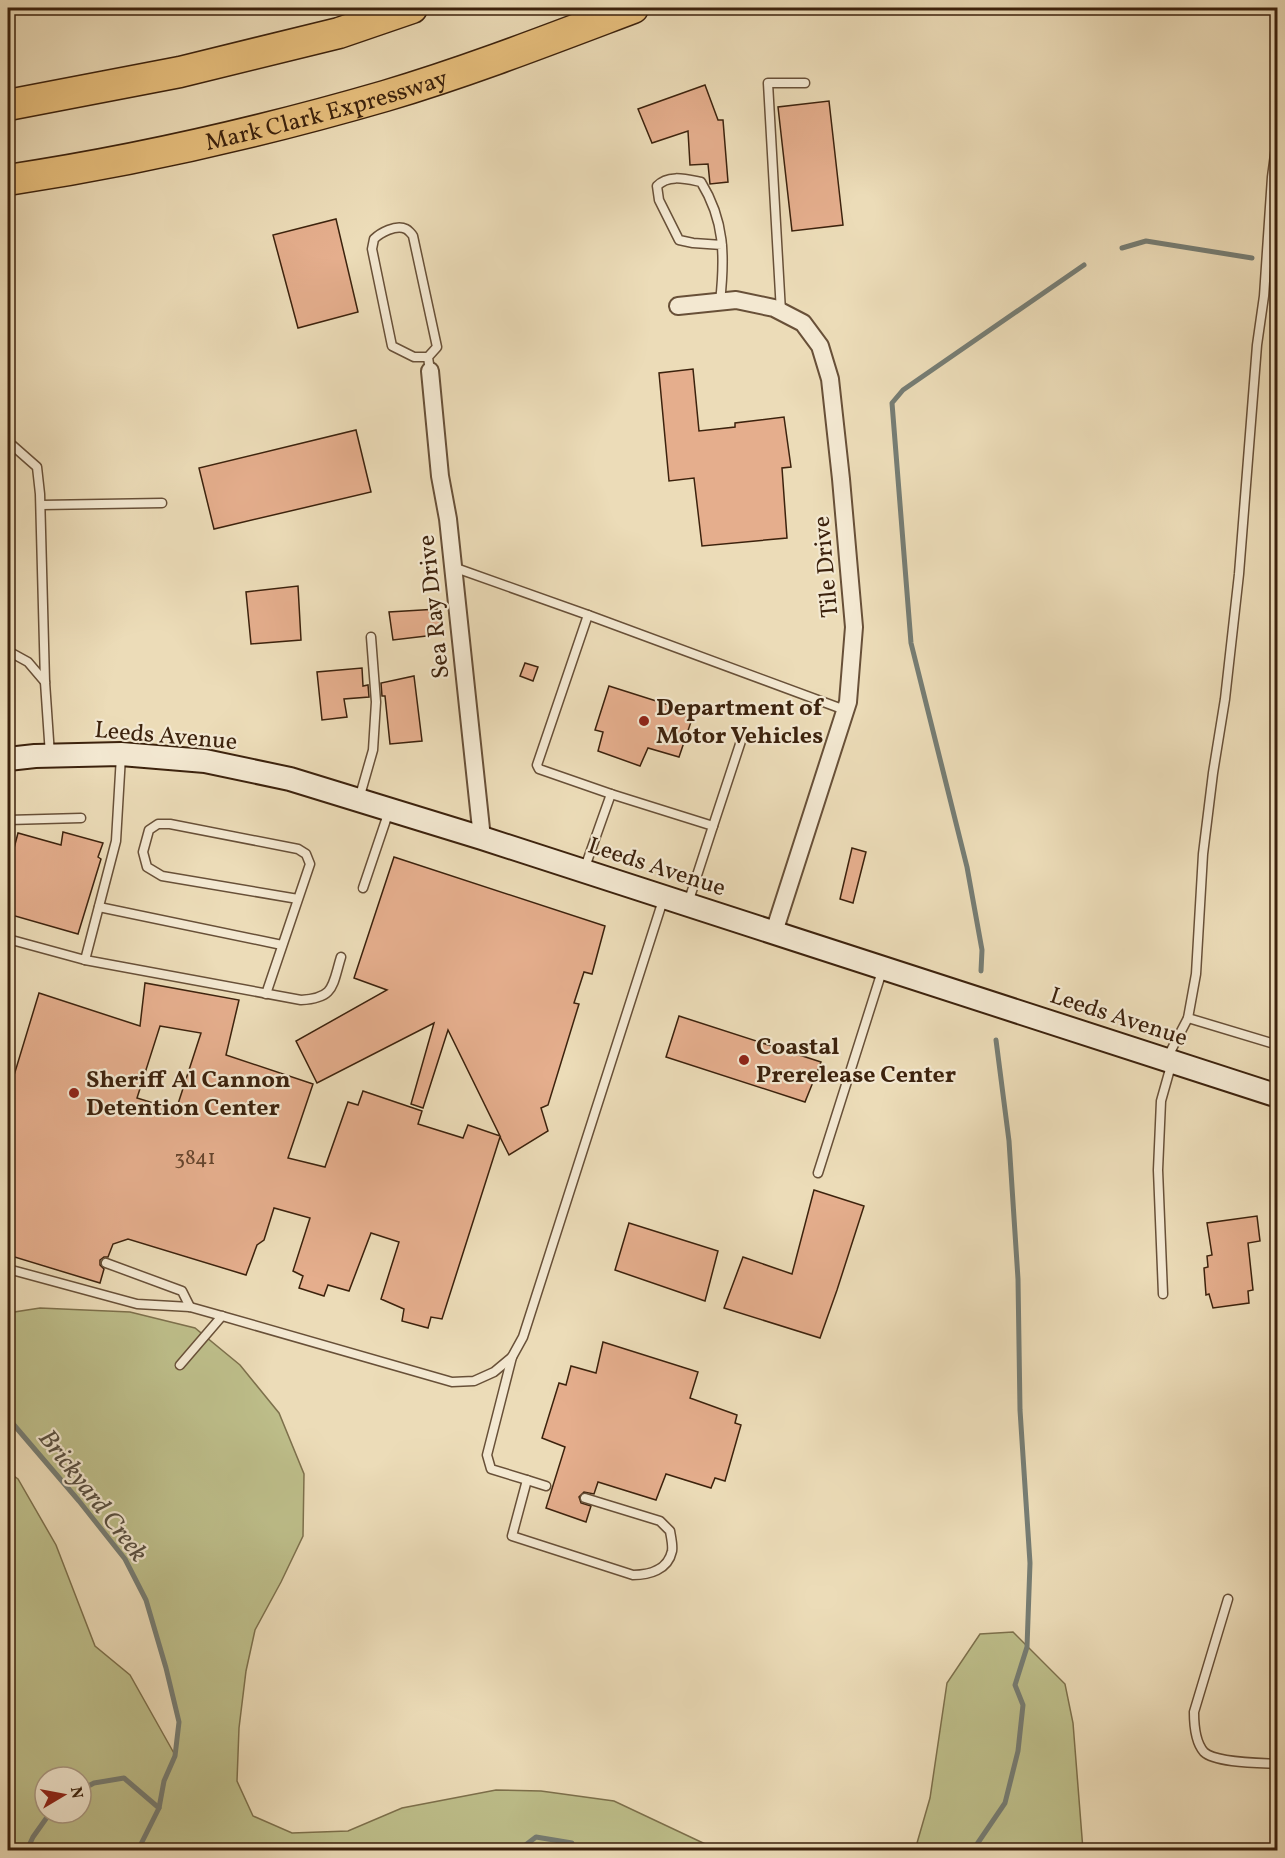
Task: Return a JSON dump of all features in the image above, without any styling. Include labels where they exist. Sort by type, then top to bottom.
[{"type":"highway","points":[[17,102],[180,72],[339,33],[412,8]]},
{"type":"highway","name":"Mark Clark Expressway","points":[[8,180],[183,147],[311,117],[387,96],[633,8]]},
{"type":"street","name":"Tile Drive","points":[[678,306],[736,300],[774,308],[803,323],[820,346],[830,379],[854,627],[848,702],[774,932]]},
{"type":"street","name":"Sea Ray Drive","points":[[429,364],[482,838]]},
{"type":"street","name":"Leeds Avenue","points":[[8,759],[121,754],[205,761],[290,778],[1278,1096]]},
{"type":"lane","points":[[781,312],[768,83],[805,83]]},
{"type":"lane","points":[[1163,1294],[1158,1170],[1161,1101],[1169,1061],[1188,1018],[1196,974],[1203,854],[1239,574],[1257,345],[1264,296],[1272,177],[1278,132]]},
{"type":"lane","points":[[720,302],[723,272],[722,245],[719,219],[710,195],[701,182],[670,178],[657,186],[659,200],[679,240],[722,245]]},
{"type":"lane","points":[[401,228],[407,229],[413,236],[437,347],[429,364],[392,346],[372,249],[374,239],[381,233],[401,228]]},
{"type":"lane","points":[[8,445],[12,445],[37,467],[45,682],[51,756]]},
{"type":"lane","points":[[40,505],[162,503]]},
{"type":"lane","points":[[453,566],[845,710]]},
{"type":"lane","points":[[588,615],[537,765],[539,769],[714,826]]},
{"type":"lane","points":[[359,800],[373,750],[376,702],[371,637]]},
{"type":"lane","points":[[8,651],[28,662],[45,682]]},
{"type":"lane","points":[[687,904],[741,741]]},
{"type":"lane","points":[[85,960],[116,841],[121,754]]},
{"type":"lane","points":[[584,871],[611,794]]},
{"type":"lane","points":[[363,888],[389,809]]},
{"type":"lane","points":[[8,820],[81,818]]},
{"type":"lane","points":[[266,994],[282,945],[298,900],[310,864],[306,854],[298,849],[170,824],[159,824],[149,830],[143,852],[147,867],[162,876],[298,900]]},
{"type":"lane","points":[[546,1486],[491,1469],[487,1455],[512,1357],[523,1337],[664,897]]},
{"type":"lane","points":[[99,907],[282,945]]},
{"type":"lane","points":[[8,939],[85,960],[301,1000],[319,999],[331,989],[341,957]]},
{"type":"lane","points":[[818,1173],[883,968]]},
{"type":"lane","points":[[1188,1018],[1278,1046]]},
{"type":"lane","points":[[106,1263],[182,1292],[190,1307]]},
{"type":"lane","points":[[8,1269],[137,1304],[190,1307],[452,1382],[474,1382],[494,1372],[512,1357]]},
{"type":"lane","points":[[180,1365],[222,1316]]},
{"type":"lane","points":[[527,1480],[512,1536],[633,1575],[647,1575],[665,1566],[672,1551],[670,1531],[660,1521],[585,1498]]},
{"type":"lane","points":[[1228,1599],[1194,1712],[1194,1727],[1204,1752],[1213,1758],[1278,1764]]},
{"type":"green space","points":[[40,1308],[130,1312],[195,1328],[240,1365],[279,1413],[304,1474],[303,1536],[255,1630],[246,1671],[239,1728],[237,1781],[253,1816],[292,1833],[348,1831],[402,1808],[496,1790],[541,1791],[614,1801],[718,1850],[8,1850],[8,1472],[18,1479],[56,1545],[95,1646],[130,1675],[175,1755],[179,1722],[146,1600],[125,1559],[8,1418],[8,1313]]},
{"type":"green space","points":[[1013,1632],[1065,1684],[1073,1723],[1083,1850],[915,1850],[930,1798],[947,1683],[980,1634]]},
{"type":"building","points":[[705,85],[718,120],[723,120],[728,182],[710,184],[708,164],[690,165],[688,131],[652,143],[638,109]]},
{"type":"building","points":[[829,101],[843,225],[792,231],[778,107]]},
{"type":"building","points":[[336,219],[358,312],[298,328],[273,235]]},
{"type":"building","points":[[693,369],[699,431],[735,427],[735,423],[784,417],[791,467],[782,468],[787,538],[702,546],[694,478],[669,481],[659,373]]},
{"type":"building","points":[[356,430],[371,492],[214,529],[199,468]]},
{"type":"building","points":[[298,586],[301,640],[251,644],[246,592]]},
{"type":"building","points":[[438,609],[443,634],[393,640],[389,612]]},
{"type":"building","points":[[525,663],[538,667],[533,681],[520,676]]},
{"type":"building","points":[[362,668],[363,686],[368,685],[369,697],[344,699],[347,717],[322,720],[317,672]]},
{"type":"building","points":[[414,676],[422,741],[390,744],[385,696],[382,696],[381,683]]},
{"type":"building","name":"Department of Motor Vehicles","points":[[609,686],[694,713],[679,757],[648,748],[640,766],[598,751],[603,732],[595,730]]},
{"type":"building","points":[[63,832],[103,843],[98,857],[101,859],[78,934],[8,914],[8,871],[18,833],[61,845]]},
{"type":"building","points":[[852,848],[866,852],[853,903],[840,899]]},
{"type":"building","name":"Sheriff Al Cannon Detention Center","points":[[394,857],[605,926],[592,974],[584,972],[574,1003],[579,1004],[548,1105],[541,1108],[548,1131],[509,1155],[500,1137],[442,1319],[431,1317],[428,1328],[402,1321],[404,1309],[381,1299],[399,1242],[371,1233],[349,1291],[328,1285],[324,1296],[299,1288],[303,1276],[293,1271],[310,1218],[274,1208],[264,1240],[257,1245],[246,1275],[128,1239],[113,1244],[108,1257],[100,1260],[100,1265],[104,1269],[100,1283],[8,1255],[8,1095],[39,993],[140,1026],[145,983],[239,1000],[226,1055],[313,1084],[288,1158],[325,1167],[348,1102],[358,1105],[363,1091],[422,1111],[418,1124],[463,1138],[468,1125],[500,1136],[448,1030],[423,1108],[411,1104],[434,1023],[317,1083],[296,1041],[387,990],[354,978]],"holes":[[[160,1026],[201,1033],[176,1110],[137,1098]]]},
{"type":"building","name":"Coastal Prerelease Center","points":[[679,1016],[821,1062],[805,1102],[666,1057]]},
{"type":"building","points":[[814,1190],[864,1206],[820,1338],[724,1308],[743,1257],[792,1274]]},
{"type":"building","points":[[1257,1216],[1260,1241],[1248,1243],[1253,1290],[1248,1291],[1249,1303],[1213,1308],[1209,1294],[1206,1295],[1204,1268],[1208,1267],[1207,1256],[1212,1255],[1207,1223]]},
{"type":"building","points":[[629,1223],[718,1251],[705,1301],[615,1270]]},
{"type":"building","points":[[603,1342],[698,1372],[690,1398],[737,1415],[735,1423],[741,1425],[725,1481],[715,1478],[711,1488],[666,1474],[656,1500],[598,1482],[594,1494],[584,1492],[579,1497],[581,1503],[591,1506],[586,1522],[546,1508],[565,1447],[542,1438],[559,1383],[566,1385],[571,1366],[596,1373]]},
{"type":"waterway","points":[[1122,248],[1146,241],[1252,258]]},
{"type":"waterway","points":[[981,971],[982,950],[967,867],[911,643],[892,403],[903,390],[1084,265]]},
{"type":"waterway","points":[[973,1850],[1005,1803],[1018,1751],[1023,1705],[1015,1685],[1027,1647],[1030,1563],[1020,1410],[1018,1279],[1009,1141],[996,1040]]},
{"type":"waterway","name":"Brickyard Creek","points":[[8,1418],[125,1559],[146,1600],[179,1722],[175,1756],[164,1781],[159,1808]]},
{"type":"waterway","points":[[93,1784],[124,1778],[159,1808],[138,1850]]},
{"type":"waterway","points":[[27,1850],[42,1825]]},
{"type":"waterway","points":[[519,1850],[536,1837],[572,1843],[573,1850]]},
{"type":"place","name":"Department of Motor Vehicles","points":[[644,721]]},
{"type":"place","name":"Coastal Prerelease Center","points":[[744,1060]]},
{"type":"place","name":"Sheriff Al Cannon Detention Center","points":[[74,1093]]}]
